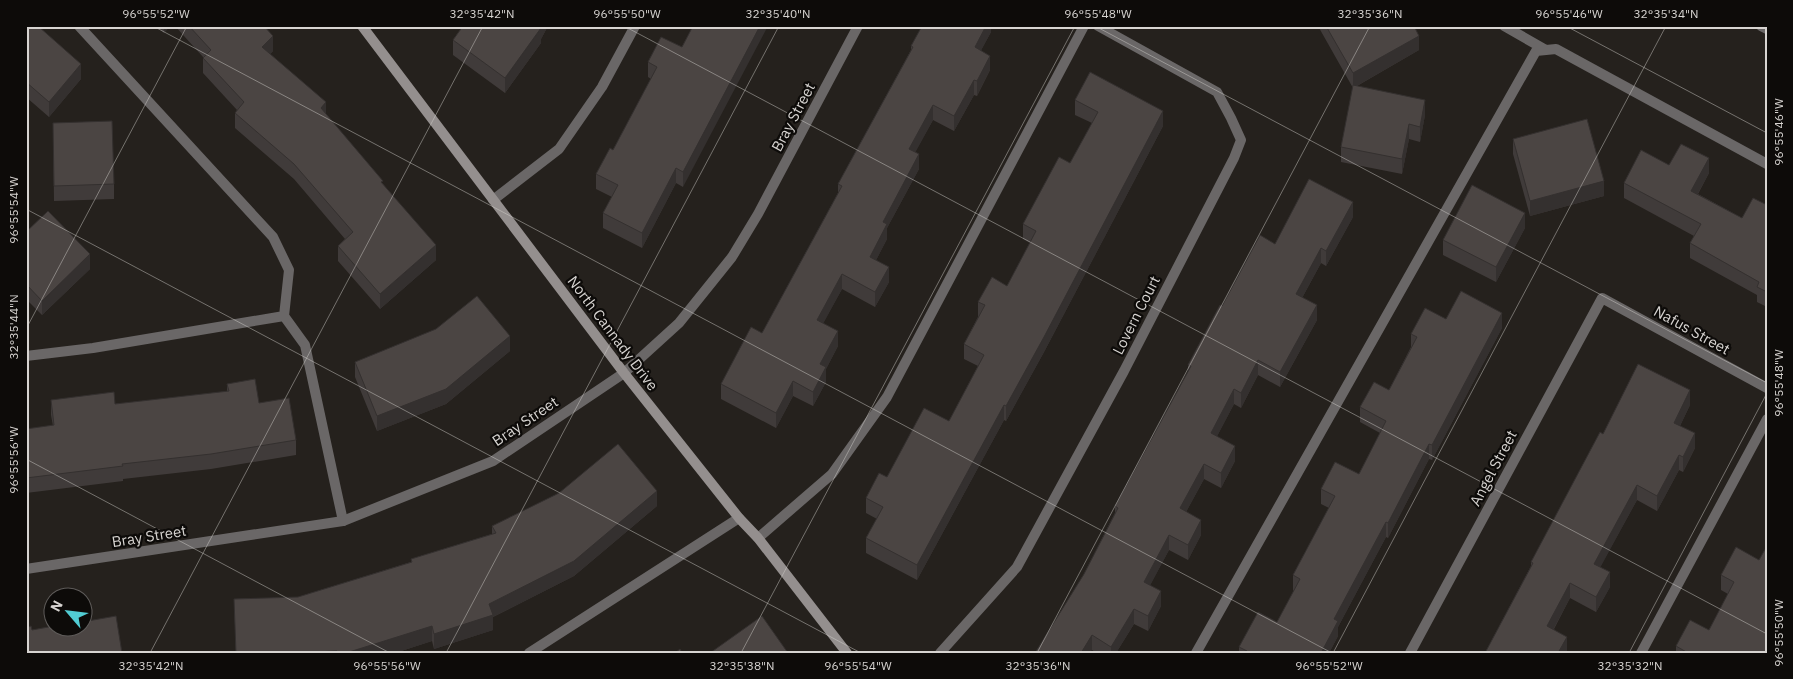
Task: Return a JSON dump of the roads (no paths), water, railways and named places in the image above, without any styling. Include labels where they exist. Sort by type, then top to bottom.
[{"type":"street","points":[[79,26],[272,237],[289,270],[284,316],[305,345],[343,522]]},
{"type":"street","points":[[493,200],[560,149],[602,87],[635,26]]},
{"type":"street","name":"Bray Street","points":[[26,568],[343,522],[493,461],[624,373],[679,323],[732,258],[758,214],[858,26]]},
{"type":"street","points":[[758,538],[832,474],[887,397],[1084,26]]},
{"type":"street","name":"Lovern Court","points":[[940,653],[1017,567],[1124,371],[1234,158],[1241,140],[1232,118],[1217,92],[1098,26]]},
{"type":"street","points":[[1504,26],[1546,50]]},
{"type":"street","points":[[1761,26],[1767,29]]},
{"type":"street","name":"North Cannady Drive","points":[[364,27],[624,373],[738,518],[758,538],[847,653]]},
{"type":"street","points":[[1196,653],[1536,51],[1556,49],[1767,164]]},
{"type":"street","name":"Nafus Street","points":[[1602,298],[1767,388]]},
{"type":"street","name":"Angel Street","points":[[1410,653],[1602,298]]},
{"type":"street","points":[[26,356],[93,348],[284,316]]},
{"type":"street","points":[[1641,653],[1767,419]]},
{"type":"street","points":[[529,653],[738,518]]}]
